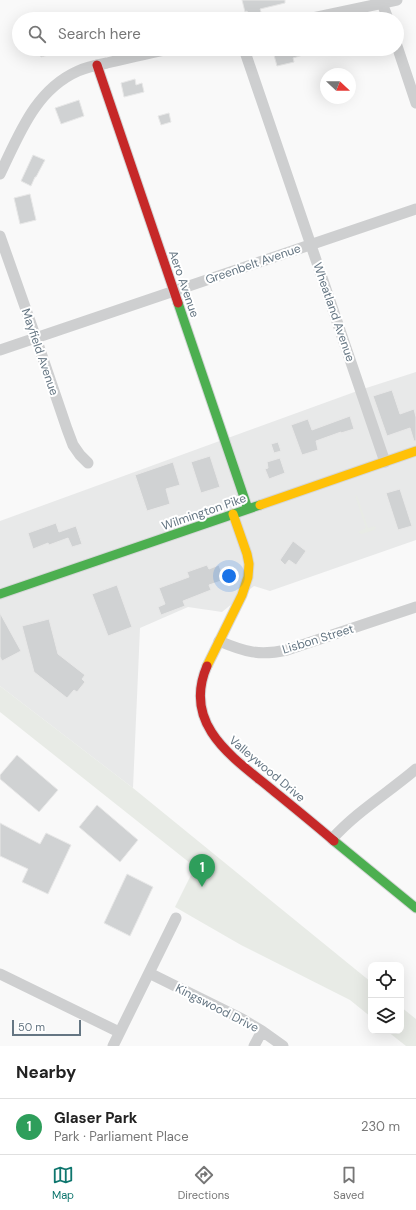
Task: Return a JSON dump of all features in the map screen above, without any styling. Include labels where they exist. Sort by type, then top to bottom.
[{"type":"street","points":[[340,12],[397,0]]},
{"type":"street","points":[[382,3],[385,12]]},
{"type":"street","points":[[0,174],[33,110],[44,95],[54,85],[65,77],[78,71],[97,65],[138,56]]},
{"type":"street","name":"Wheatland Avenue","points":[[246,56],[385,462]]},
{"type":"street","points":[[400,56],[416,103]]},
{"type":"street","name":"Aero Avenue","points":[[97,65],[248,509]]},
{"type":"street","name":"Greenbelt Avenue","points":[[0,350],[416,209]]},
{"type":"street","name":"Mayfield Avenue","points":[[0,236],[73,445],[88,463]]},
{"type":"street","name":"Wilmington Pike","points":[[0,594],[416,451]]},
{"type":"street","name":"Valleywood Drive","points":[[234,514],[248,558],[249,572],[242,595],[206,669],[200,698],[206,723],[219,746],[416,908]]},
{"type":"street","name":"Lisbon Street","points":[[219,641],[250,652],[275,653],[416,607]]},
{"type":"street","points":[[332,839],[342,828],[369,805],[416,769]]},
{"type":"street","points":[[113,1046],[176,918]]},
{"type":"street","name":"Kingswood Drive","points":[[149,973],[242,1019],[283,1046]]},
{"type":"street","points":[[0,974],[119,1032]]},
{"type":"street","points":[[254,1046],[262,1031]]},
{"type":"shaded area","points":[[416,372],[416,540],[270,591],[254,586],[222,612],[188,607],[140,628],[133,788],[0,686],[0,521],[360,390]]},
{"type":"shaded area","points":[[355,495],[357,496],[368,528],[375,526],[376,528],[374,530],[361,534],[358,532],[366,528]]},
{"type":"shaded area","points":[[0,686],[133,788],[368,980],[368,1015],[350,1000],[241,945],[175,907],[195,867],[0,712]]},
{"type":"shaded area","points":[[404,1009],[416,1019],[416,1046],[406,1046],[391,1034],[404,1034]]},
{"type":"building","points":[[242,0],[285,0],[285,3],[260,9],[261,12],[245,12]]},
{"type":"building","points":[[274,56],[300,56],[293,58],[294,62],[277,66]]},
{"type":"building","points":[[135,79],[136,85],[142,83],[144,92],[124,97],[121,83]]},
{"type":"building","points":[[79,100],[84,116],[61,124],[55,108]]},
{"type":"building","points":[[169,113],[171,122],[161,125],[158,116]]},
{"type":"building","points":[[33,155],[45,160],[31,186],[21,181]]},
{"type":"building","points":[[30,194],[36,220],[20,224],[14,198]]},
{"type":"building","points":[[392,390],[400,414],[414,409],[416,417],[416,441],[414,441],[410,428],[387,436],[373,396]]},
{"type":"building","points":[[350,416],[354,429],[316,441],[318,450],[302,455],[291,425],[308,419],[312,430]]},
{"type":"building","points":[[278,442],[281,451],[274,453],[271,444]]},
{"type":"building","points":[[210,456],[220,487],[201,493],[191,462]]},
{"type":"building","points":[[280,458],[285,473],[269,479],[265,469],[268,468],[267,462]]},
{"type":"building","points":[[173,462],[180,485],[166,489],[170,504],[147,511],[135,475]]},
{"type":"building","points":[[400,489],[412,526],[398,530],[386,493]]},
{"type":"building","points":[[56,523],[59,532],[76,526],[82,544],[72,547],[68,538],[49,545],[48,543],[33,549],[28,533]]},
{"type":"building","points":[[293,541],[306,551],[296,565],[289,560],[285,565],[280,560]]},
{"type":"building","points":[[207,565],[209,569],[219,565],[224,580],[209,585],[211,590],[183,601],[185,606],[161,615],[158,607],[165,604],[159,588],[189,577],[187,572]]},
{"type":"building","points":[[117,585],[132,627],[108,636],[92,594]]},
{"type":"building","points":[[0,613],[21,651],[2,661],[0,657]]},
{"type":"building","points":[[49,619],[58,654],[85,675],[82,679],[85,682],[77,692],[74,690],[67,698],[34,672],[22,626]]},
{"type":"building","points":[[17,755],[58,790],[39,812],[0,779],[0,775]]},
{"type":"building","points":[[97,805],[138,840],[120,862],[79,827]]},
{"type":"building","points":[[0,823],[40,844],[46,833],[71,845],[48,894],[22,882],[28,869],[0,856]]},
{"type":"building","points":[[127,874],[153,887],[130,936],[104,923]]},
{"type":"traffic: fast","points":[[178,303],[248,509]]},
{"type":"traffic: fast","points":[[0,594],[260,505]]},
{"type":"traffic: fast","points":[[334,841],[416,908]]},
{"type":"traffic: slow","points":[[260,505],[416,451]]},
{"type":"traffic: slow","points":[[207,666],[242,595],[248,577],[249,564],[247,554],[233,514]]},
{"type":"traffic: jam","points":[[97,65],[178,303]]},
{"type":"traffic: jam","points":[[207,666],[201,687],[201,705],[206,722],[215,737],[241,764],[334,841]]},
{"type":"place","name":"Glaser Park","points":[[202,887]]}]
